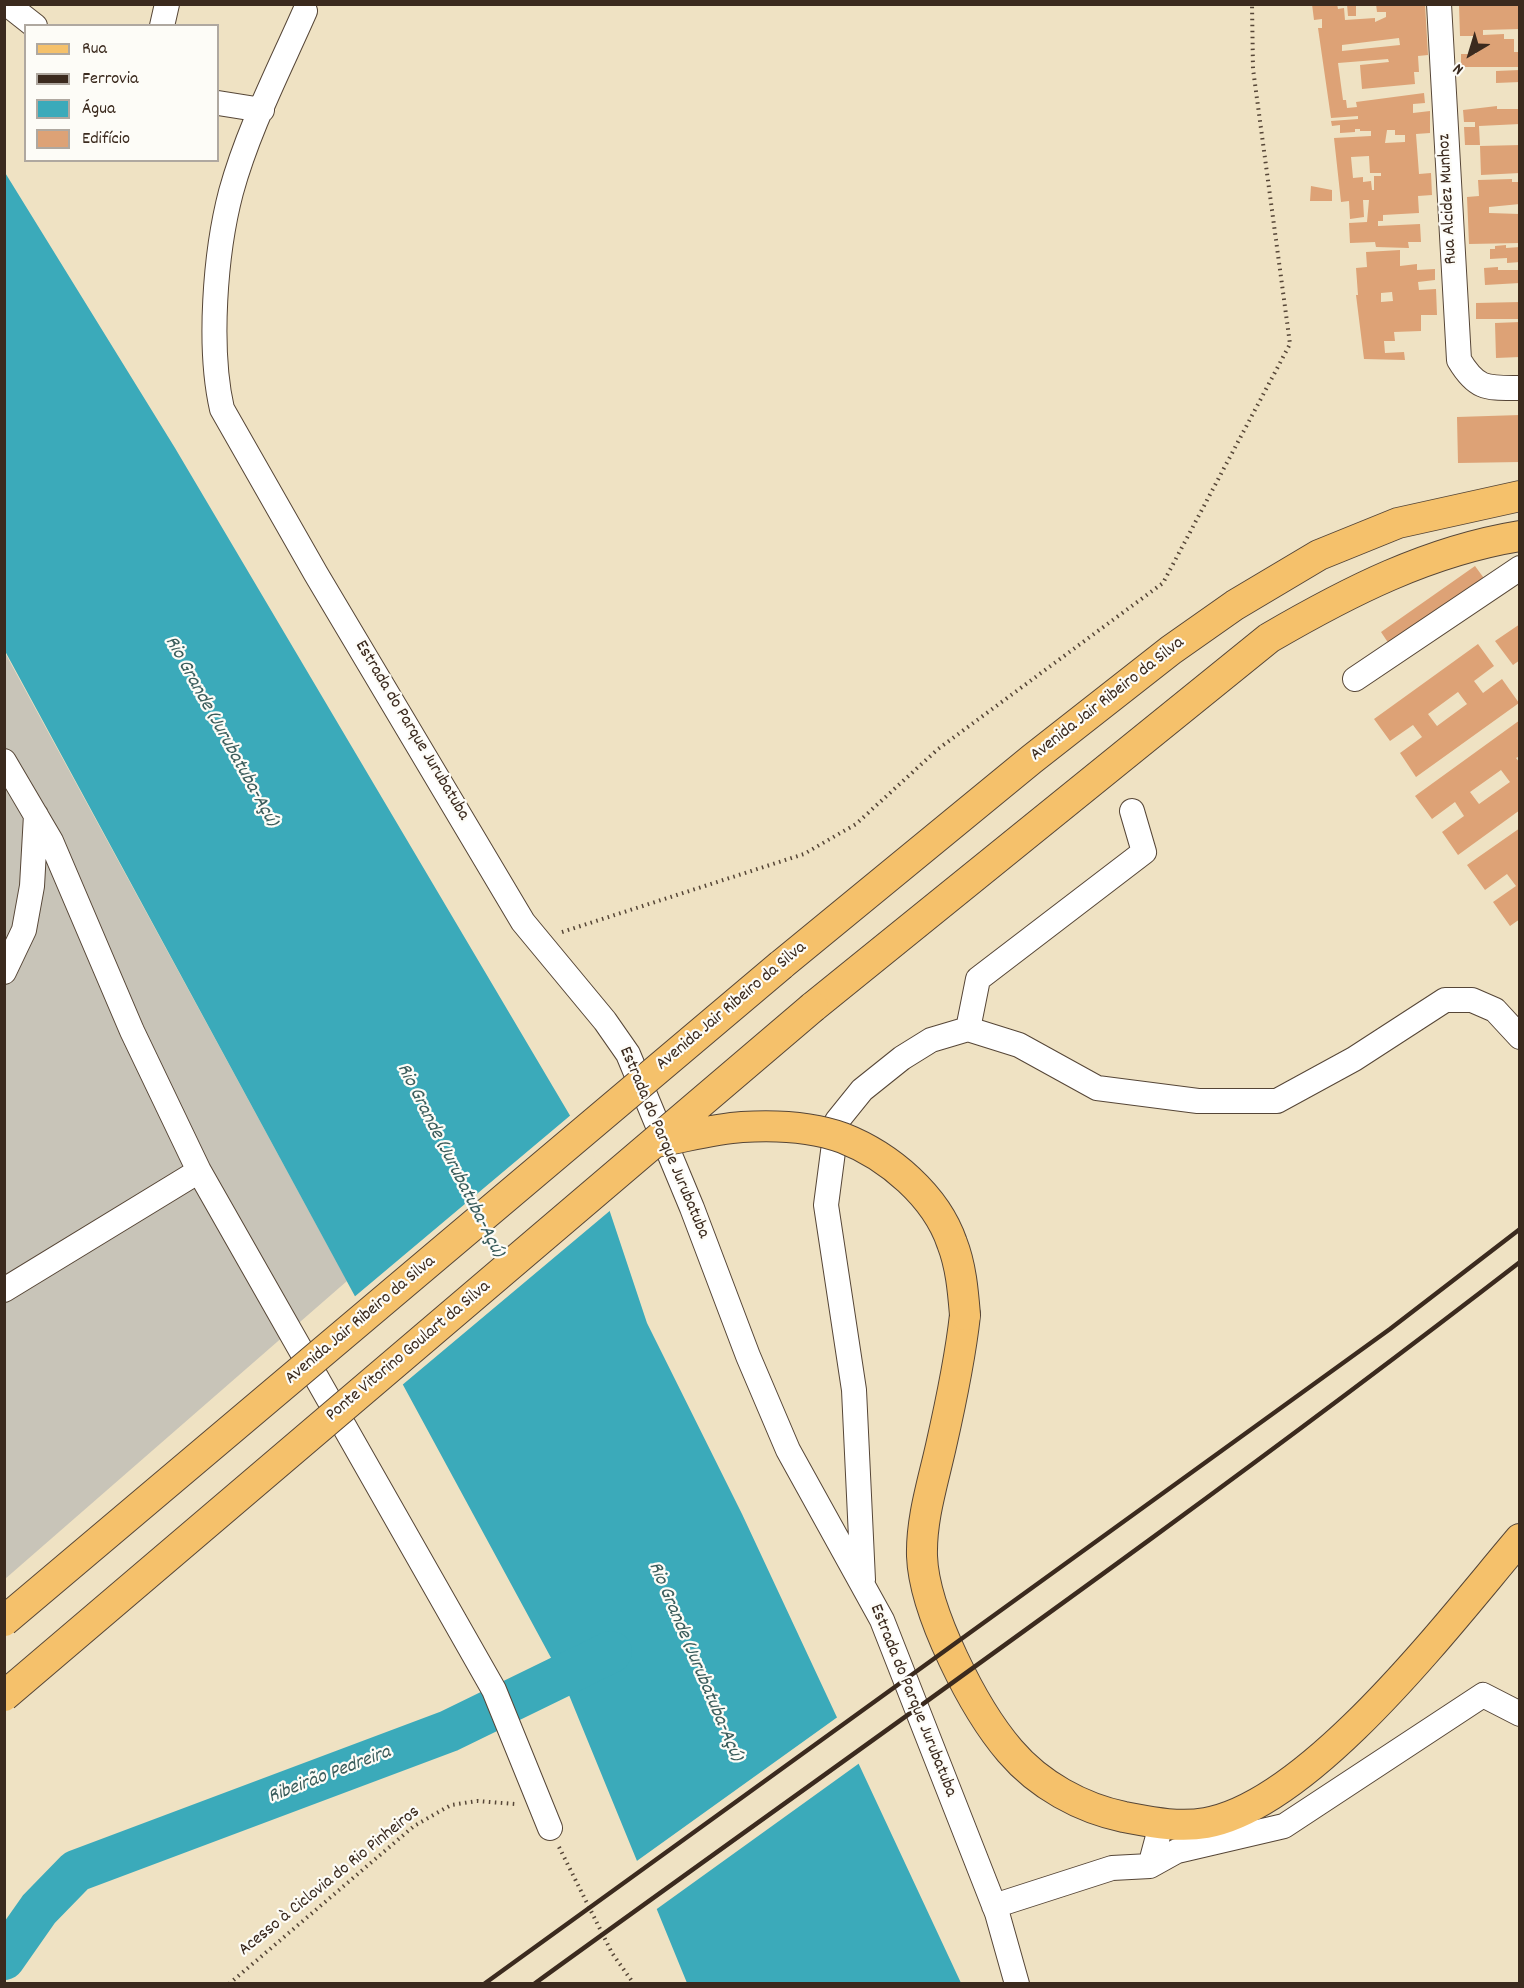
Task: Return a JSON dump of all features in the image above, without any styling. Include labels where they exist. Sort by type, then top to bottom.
[{"type":"main road","name":"Avenida Jair Ribeiro da Silva","points":[[4,1621],[781,965],[1032,759],[1171,650],[1235,605],[1319,555],[1398,523],[1520,496]]},
{"type":"main road","points":[[1438,555],[1447,526],[1461,509]]},
{"type":"main road","points":[[1438,555],[1483,542],[1520,536]]},
{"type":"main road","name":"Ponte Vitorino Goulart da Silva","points":[[4,1696],[813,1007],[1269,638],[1341,596],[1438,555]]},
{"type":"main road","points":[[656,1142],[741,1127],[788,1127],[842,1137],[888,1162],[927,1198],[952,1242],[963,1282],[965,1315],[959,1369],[925,1512],[922,1556],[928,1595],[949,1648],[995,1733],[1022,1766],[1063,1795],[1102,1812],[1161,1825],[1207,1823],[1248,1809],[1291,1782],[1348,1732],[1410,1668],[1520,1539]]},
{"type":"street","points":[[7,4],[32,24]]},
{"type":"street","points":[[162,24],[167,4]]},
{"type":"street","name":"Rua Alcidez Munhoz","points":[[1439,4],[1459,360],[1469,377],[1479,385],[1520,388]]},
{"type":"street","name":"Estrada do Parque Jurubatuba","points":[[305,11],[262,110],[231,192],[216,305],[215,380],[222,409],[316,574],[523,922],[605,1022],[628,1054],[692,1208],[748,1356],[788,1450],[882,1620],[994,1906],[1017,1983]]},
{"type":"street","points":[[219,103],[262,110]]},
{"type":"street","points":[[1354,679],[1520,568]]},
{"type":"street","points":[[4,761],[36,812],[132,1031],[199,1171],[494,1690],[550,1828]]},
{"type":"street","points":[[968,1029],[978,979],[1144,852],[1132,811]]},
{"type":"street","points":[[4,972],[26,919],[32,886],[36,812]]},
{"type":"street","points":[[864,1586],[854,1390],[826,1204],[837,1121],[862,1090],[902,1058],[931,1040],[968,1029],[1019,1045],[1098,1088],[1198,1101],[1276,1101],[1354,1059],[1445,1000],[1472,1000],[1495,1010],[1520,1037]]},
{"type":"street","points":[[4,1290],[199,1171]]},
{"type":"street","points":[[994,1906],[1112,1868],[1150,1866],[1177,1851],[1284,1826],[1483,1695],[1520,1714]]},
{"type":"street","points":[[1150,1866],[1161,1825]]},
{"type":"path","points":[[538,940],[813,849],[856,824],[938,749],[1163,583],[1290,344],[1253,69],[1252,4]]},
{"type":"path","name":"Acesso à Ciclovia do Rio Pinheiros","points":[[228,1983],[414,1826],[451,1805],[503,1801],[528,1807],[550,1828],[612,1953],[634,1983]]},
{"type":"shaded area","points":[[4,651],[347,1281],[5,1579],[4,1578]]},
{"type":"water","name":"Rio Grande (Jurubatuba-Açú)","points":[[4,171],[175,448],[588,1146],[647,1323],[742,1514],[961,1983],[687,1983],[562,1678],[5,651]]},
{"type":"pier","points":[[572,1114],[590,1145],[612,1209],[401,1386],[353,1298]]},
{"type":"pier","points":[[839,1716],[861,1762],[654,1911],[634,1863]]},
{"type":"building","points":[[1312,4],[1337,4],[1338,9],[1344,8],[1345,20],[1375,18],[1375,22],[1386,17],[1386,12],[1377,12],[1376,4],[1425,4],[1428,55],[1418,56],[1419,72],[1414,72],[1415,84],[1362,89],[1360,65],[1389,62],[1388,59],[1338,63],[1343,100],[1346,100],[1347,108],[1357,107],[1356,102],[1424,93],[1425,103],[1413,104],[1413,113],[1430,111],[1430,133],[1416,134],[1419,174],[1431,173],[1432,195],[1418,196],[1419,213],[1383,215],[1383,221],[1378,221],[1378,226],[1420,224],[1421,242],[1408,242],[1409,248],[1376,247],[1375,242],[1350,243],[1349,223],[1367,222],[1369,200],[1363,200],[1364,217],[1350,219],[1349,201],[1341,202],[1334,138],[1371,136],[1371,131],[1355,129],[1355,132],[1340,133],[1340,125],[1332,126],[1331,121],[1358,119],[1358,116],[1331,118],[1318,28],[1322,28],[1322,19],[1314,20]],"holes":[[[1399,38],[1400,45],[1342,51],[1342,45]],[[1387,130],[1395,130],[1395,135],[1405,135],[1405,142],[1385,143]],[[1369,156],[1370,173],[1381,173],[1381,176],[1374,176],[1374,190],[1372,190],[1371,181],[1363,182],[1363,177],[1353,178],[1351,157]]]},
{"type":"building","points":[[1347,4],[1356,4],[1356,16],[1348,16]]},
{"type":"building","points":[[1520,4],[1520,29],[1483,30],[1483,35],[1504,34],[1504,39],[1514,39],[1514,52],[1520,52],[1520,67],[1461,67],[1461,54],[1476,54],[1475,36],[1460,36],[1459,5]]},
{"type":"building","points":[[1520,70],[1520,82],[1496,83],[1496,71]]},
{"type":"building","points":[[1497,106],[1497,109],[1520,109],[1520,124],[1479,126],[1480,145],[1465,145],[1464,127],[1475,127],[1475,122],[1464,122],[1463,110]]},
{"type":"building","points":[[1520,145],[1520,173],[1481,175],[1480,146]]},
{"type":"building","points":[[1512,179],[1512,182],[1520,182],[1520,204],[1489,207],[1489,213],[1520,214],[1520,243],[1469,244],[1467,197],[1479,196],[1478,180]]},
{"type":"building","points":[[1311,186],[1332,190],[1332,201],[1310,201]]},
{"type":"building","points":[[1506,245],[1506,248],[1520,247],[1520,262],[1507,263],[1507,258],[1490,259],[1490,249]]},
{"type":"building","points":[[1400,250],[1400,266],[1417,264],[1417,270],[1435,269],[1435,280],[1418,282],[1419,290],[1436,289],[1437,315],[1421,315],[1421,331],[1394,332],[1395,341],[1384,341],[1385,353],[1404,352],[1405,360],[1364,359],[1356,295],[1358,295],[1356,268],[1367,267],[1366,252]],"holes":[[[1392,292],[1393,301],[1381,302],[1381,293]]]},
{"type":"building","points":[[1498,267],[1498,270],[1520,270],[1520,283],[1485,285],[1484,268]]},
{"type":"building","points":[[1520,302],[1520,319],[1476,319],[1476,303]]},
{"type":"building","points":[[1520,322],[1520,357],[1496,358],[1495,323]]},
{"type":"building","points":[[1520,415],[1520,462],[1458,463],[1457,417]]},
{"type":"building","points":[[1475,566],[1486,581],[1391,647],[1381,632]]},
{"type":"building","points":[[1520,624],[1520,660],[1513,665],[1495,641]]},
{"type":"building","points":[[1478,644],[1494,666],[1474,681],[1483,693],[1502,679],[1519,703],[1416,777],[1400,753],[1422,737],[1413,725],[1390,741],[1374,719]],"holes":[[[1458,692],[1467,704],[1437,726],[1428,714]]]},
{"type":"building","points":[[1520,720],[1520,756],[1516,758],[1520,763],[1520,810],[1458,855],[1442,832],[1464,816],[1455,802],[1432,819],[1415,796]],"holes":[[[1501,770],[1510,782],[1479,804],[1470,792]]]},
{"type":"building","points":[[1520,828],[1520,919],[1510,926],[1493,902],[1516,886],[1507,874],[1485,890],[1467,865]]},
{"type":"waterway","name":"Ribeirão Pedreira","points":[[4,1959],[39,1909],[76,1871],[449,1731],[611,1652]]},
{"type":"railway","points":[[484,1984],[1390,1329],[1520,1229]]},
{"type":"railway","points":[[534,1984],[1154,1537],[1520,1262]]}]
